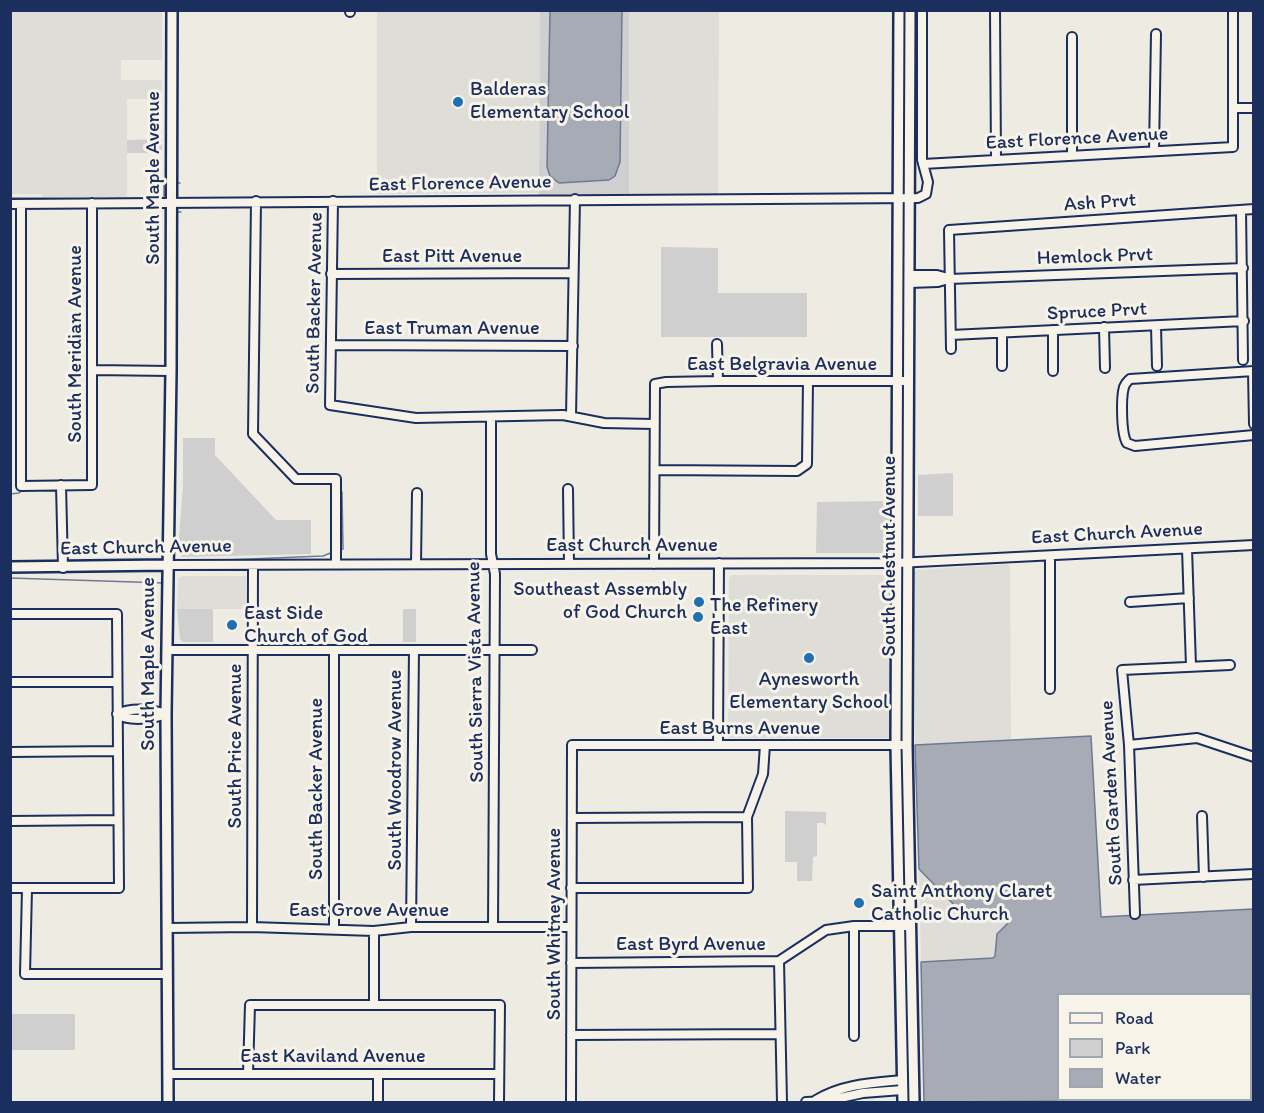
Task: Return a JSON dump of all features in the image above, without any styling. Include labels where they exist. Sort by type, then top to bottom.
[{"type":"main road","name":"South Maple Avenue","points":[[168,1102],[166,714],[171,371],[172,10]]},
{"type":"main road","name":"South Chestnut Avenue","points":[[899,10],[896,745],[903,1102]]},
{"type":"main road","name":"South Chestnut Avenue","points":[[910,10],[907,745],[914,1102]]},
{"type":"main road","name":"East Church Avenue","points":[[10,567],[167,565]]},
{"type":"street","points":[[909,199],[926,194],[928,182],[923,164],[922,10]]},
{"type":"street","points":[[995,10],[996,159]]},
{"type":"street","points":[[1233,10],[1233,108],[1254,108]]},
{"type":"street","points":[[1154,151],[1156,34]]},
{"type":"street","points":[[1072,37],[1072,155]]},
{"type":"street","name":"East Florence Avenue","points":[[923,164],[1233,147],[1233,108]]},
{"type":"street","name":"East Florence Avenue","points":[[10,204],[575,199],[909,199]]},
{"type":"street","points":[[572,416],[575,199]]},
{"type":"street","points":[[256,201],[253,434],[297,479],[336,480],[336,564]]},
{"type":"street","name":"South Backer Avenue","points":[[333,201],[330,405],[416,418],[491,417]]},
{"type":"street","name":"South Meridian Avenue","points":[[62,485],[92,485],[92,203]]},
{"type":"street","points":[[21,204],[21,486],[62,485],[63,568]]},
{"type":"street","name":"Ash Prvt","points":[[949,279],[949,230],[1254,209]]},
{"type":"street","points":[[1241,210],[1243,360]]},
{"type":"street","name":"Hemlock Prvt","points":[[909,279],[938,282],[949,279],[1243,268]]},
{"type":"street","name":"East Pitt Avenue","points":[[331,274],[573,273]]},
{"type":"street","points":[[949,279],[951,349]]},
{"type":"street","name":"Spruce Prvt","points":[[951,335],[1244,321]]},
{"type":"street","points":[[1156,326],[1157,366]]},
{"type":"street","points":[[1104,327],[1105,369]]},
{"type":"street","points":[[1053,330],[1053,371]]},
{"type":"street","points":[[1002,333],[1002,366]]},
{"type":"street","points":[[717,344],[718,381]]},
{"type":"street","name":"East Truman Avenue","points":[[331,345],[573,346]]},
{"type":"street","points":[[93,370],[171,371]]},
{"type":"street","points":[[1254,424],[1253,371],[1136,377],[1126,382],[1123,433],[1127,442],[1135,446],[1254,435]]},
{"type":"street","points":[[655,470],[797,471],[807,464],[808,381]]},
{"type":"street","name":"East Belgravia Avenue","points":[[654,424],[655,384],[666,382],[909,381]]},
{"type":"street","points":[[491,417],[572,416],[604,423],[654,424],[654,564]]},
{"type":"street","name":"South Sierra Vista Avenue","points":[[491,417],[491,554],[495,574],[493,927]]},
{"type":"street","points":[[568,489],[569,564]]},
{"type":"street","points":[[416,564],[417,493]]},
{"type":"street","name":"East Church Avenue","points":[[167,565],[908,562],[1254,545]]},
{"type":"street","points":[[1187,549],[1191,666],[1230,665]]},
{"type":"street","points":[[1050,556],[1050,690]]},
{"type":"street","points":[[718,745],[719,563]]},
{"type":"street","name":"South Price Avenue","points":[[252,927],[253,565]]},
{"type":"street","points":[[1130,602],[1189,598]]},
{"type":"street","points":[[10,614],[117,614],[119,888],[10,888]]},
{"type":"street","points":[[167,650],[532,650]]},
{"type":"street","name":"South Backer Avenue","points":[[334,650],[334,929]]},
{"type":"street","name":"South Woodrow Avenue","points":[[411,927],[414,650]]},
{"type":"street","name":"South Garden Avenue","points":[[1135,914],[1129,745],[1122,670],[1191,666]]},
{"type":"street","points":[[10,682],[117,682]]},
{"type":"street","points":[[117,714],[124,718],[157,718],[166,714]]},
{"type":"street","points":[[1129,745],[1197,738],[1254,757]]},
{"type":"street","name":"East Burns Avenue","points":[[572,745],[907,745]]},
{"type":"street","name":"South Whitney Avenue","points":[[571,1102],[572,745]]},
{"type":"street","points":[[571,888],[748,888],[747,817],[763,774],[765,745]]},
{"type":"street","points":[[10,752],[117,751]]},
{"type":"street","points":[[1202,816],[1204,877]]},
{"type":"street","points":[[572,818],[747,817]]},
{"type":"street","points":[[10,821],[118,820]]},
{"type":"street","points":[[1133,880],[1254,874]]},
{"type":"street","points":[[27,889],[25,974],[167,974]]},
{"type":"street","points":[[854,926],[855,1036]]},
{"type":"street","name":"East Byrd Avenue","points":[[571,963],[779,961],[826,930],[854,926],[911,926]]},
{"type":"street","name":"East Grove Avenue","points":[[167,928],[252,927],[374,931],[411,927],[571,927]]},
{"type":"street","points":[[374,931],[374,1004]]},
{"type":"street","points":[[779,961],[782,1102]]},
{"type":"street","points":[[249,1073],[250,1005],[500,1005],[499,1102]]},
{"type":"street","points":[[571,1035],[780,1034]]},
{"type":"street","name":"East Kaviland Avenue","points":[[168,1074],[499,1074]]},
{"type":"street","points":[[378,1074],[378,1102]]},
{"type":"street","points":[[812,1102],[826,1094],[848,1087],[902,1085]]},
{"type":"shaded area","points":[[11,11],[162,11],[162,60],[121,60],[121,80],[162,80],[162,99],[127,99],[127,197],[42,197],[42,194],[11,194]]},
{"type":"shaded area","name":"Balderas Elementary School","points":[[377,11],[540,11],[539,193],[377,194]]},
{"type":"shaded area","points":[[629,11],[719,11],[718,196],[629,196]]},
{"type":"shaded area","points":[[1007,564],[1010,566],[1011,740],[915,745],[914,572]]},
{"type":"shaded area","name":"Aynesworth Elementary School","points":[[732,575],[887,575],[890,578],[889,738],[728,738],[729,578]]},
{"type":"shaded area","points":[[183,576],[246,576],[246,609],[177,609],[178,578]]},
{"type":"shaded area","points":[[919,869],[964,915],[1011,921],[1001,929],[995,943],[993,958],[921,962]]},
{"type":"green space","points":[[540,11],[629,11],[629,196],[539,196]]},
{"type":"green space","points":[[162,139],[162,153],[127,153],[127,140]]},
{"type":"green space","points":[[661,247],[718,248],[718,293],[807,293],[807,337],[661,337]]},
{"type":"green space","points":[[183,438],[215,438],[215,455],[276,520],[311,520],[311,554],[182,557],[178,552],[183,485]]},
{"type":"green space","points":[[953,473],[953,516],[918,516],[918,475]]},
{"type":"green space","points":[[889,501],[889,553],[816,553],[817,502]]},
{"type":"green space","points":[[177,609],[213,609],[213,642],[183,642],[180,639]]},
{"type":"green space","points":[[403,609],[416,609],[416,642],[403,642]]},
{"type":"green space","points":[[785,811],[826,812],[826,826],[824,823],[817,823],[817,856],[813,857],[812,881],[797,881],[797,862],[785,862]]},
{"type":"green space","points":[[11,1014],[75,1014],[75,1050],[11,1050]]},
{"type":"water","points":[[550,11],[622,11],[620,162],[615,176],[609,180],[559,183],[550,176],[547,167]]},
{"type":"water","points":[[1091,736],[1101,917],[1253,909],[1253,1099],[1252,993],[1057,993],[1057,1101],[1089,1101],[924,1102],[921,962],[993,958],[997,934],[1010,921],[964,915],[919,869],[915,745]]},
{"type":"water","points":[[1089,1101],[1202,1101],[1191,1102]]},
{"type":"waterway","points":[[164,200],[164,183],[167,183]]},
{"type":"waterway","points":[[175,183],[180,183]]},
{"type":"waterway","points":[[10,198],[133,199]]},
{"type":"waterway","points":[[175,212],[181,212]]},
{"type":"waterway","points":[[10,494],[19,493],[24,489]]},
{"type":"waterway","points":[[340,550],[343,549],[342,492]]},
{"type":"waterway","points":[[200,561],[323,556],[333,552]]},
{"type":"waterway","points":[[10,578],[165,583]]},
{"type":"place","name":"Balderas Elementary School","points":[[458,102]]},
{"type":"place","name":"Southeast Assembly of God Church","points":[[699,602]]},
{"type":"place","name":"The Refinery East","points":[[698,617]]},
{"type":"place","name":"East Side Church of God","points":[[232,625]]},
{"type":"place","name":"Aynesworth Elementary School","points":[[809,658]]},
{"type":"place","name":"Saint Anthony Claret Catholic Church","points":[[859,903]]}]
